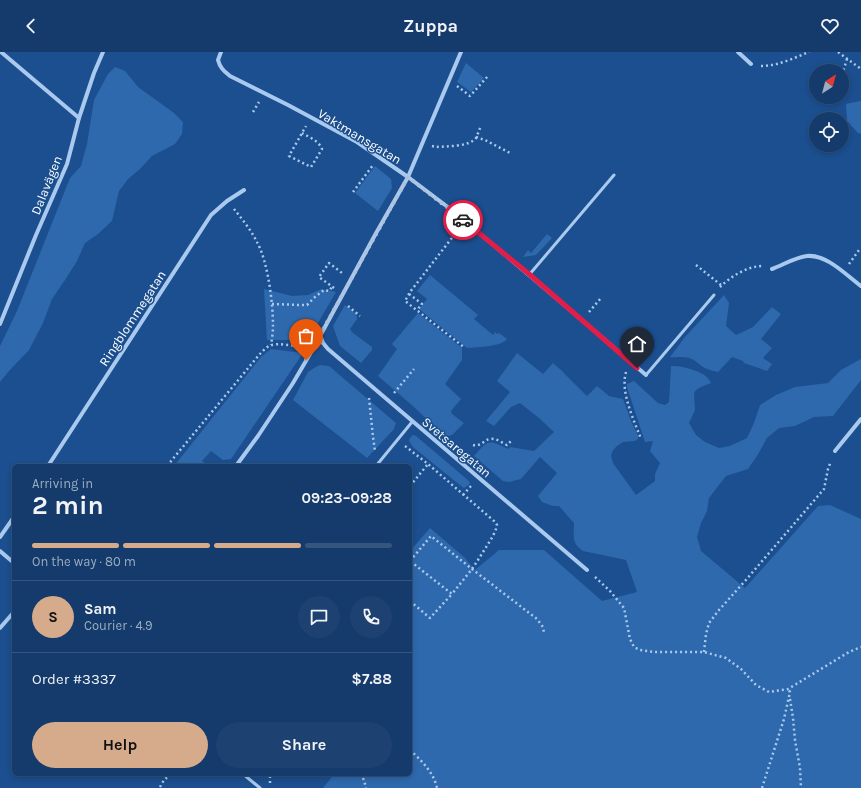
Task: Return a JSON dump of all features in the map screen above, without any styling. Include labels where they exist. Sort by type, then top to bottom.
[{"type":"street","points":[[0,52],[79,118]]},
{"type":"street","name":"Dalavägen","points":[[0,324],[67,164],[79,118],[94,73],[103,52]]},
{"type":"street","name":"Vaktmansgatan","points":[[221,52],[218,60],[224,72],[357,142],[408,177],[529,274],[646,376]]},
{"type":"street","points":[[237,464],[293,383],[408,177],[461,52]]},
{"type":"street","points":[[738,52],[751,64]]},
{"type":"street","name":"Ringblommegatan","points":[[49,464],[211,215],[227,200],[244,190]]},
{"type":"street","points":[[772,268],[808,256],[819,257],[831,262],[861,286]]},
{"type":"street","name":"Svetsaregatan","points":[[320,335],[322,343],[328,349],[587,570]]},
{"type":"street","points":[[835,451],[861,419]]},
{"type":"street","points":[[0,537],[12,520]]},
{"type":"street","points":[[0,551],[12,561]]},
{"type":"street","points":[[0,628],[12,614]]},
{"type":"lane","points":[[529,274],[614,175]]},
{"type":"lane","points":[[646,376],[714,295]]},
{"type":"lane","points":[[377,464],[412,422]]},
{"type":"lane","points":[[245,776],[260,788]]},
{"type":"path","points":[[751,64],[770,66],[809,52]]},
{"type":"path","points":[[838,52],[861,69]]},
{"type":"path","points":[[846,64],[848,59]]},
{"type":"path","points":[[449,79],[470,96],[488,76]]},
{"type":"path","points":[[302,132],[322,146],[322,149],[311,167],[289,156],[302,132],[311,117]]},
{"type":"path","points":[[422,144],[436,147],[465,144],[476,137],[481,126]]},
{"type":"path","points":[[476,137],[512,154]]},
{"type":"path","points":[[353,192],[380,157]]},
{"type":"path","points":[[227,200],[249,228],[258,243],[266,269],[272,304],[272,345]]},
{"type":"path","points":[[465,222],[440,252],[405,301],[465,348]]},
{"type":"path","points":[[843,272],[859,250]]},
{"type":"path","points":[[342,294],[319,277],[329,263],[351,279]]},
{"type":"path","points":[[696,265],[722,286]]},
{"type":"path","points":[[714,295],[725,282],[734,275],[754,267],[762,266],[772,268]]},
{"type":"path","points":[[272,304],[308,305],[324,290],[329,291],[332,287]]},
{"type":"path","points":[[409,294],[422,304],[417,310]]},
{"type":"path","points":[[582,320],[600,298]]},
{"type":"path","points":[[169,464],[259,355],[267,348],[272,345],[286,344],[313,349]]},
{"type":"path","points":[[631,362],[625,373],[624,385],[641,439]]},
{"type":"path","points":[[388,401],[414,370]]},
{"type":"path","points":[[368,384],[376,464]]},
{"type":"path","points":[[473,445],[479,445],[490,438],[496,439],[507,445],[511,441]]},
{"type":"path","points":[[397,440],[428,464],[497,525],[493,536],[472,570],[430,618],[412,603]]},
{"type":"path","points":[[704,652],[709,623],[824,489],[828,469],[835,451]]},
{"type":"path","points":[[412,484],[428,464]]},
{"type":"path","points":[[463,495],[472,484]]},
{"type":"path","points":[[412,559],[431,536],[472,570],[537,619],[543,627],[544,632]]},
{"type":"path","points":[[412,563],[452,594]]},
{"type":"path","points":[[587,570],[610,591],[624,608],[630,639],[634,647],[640,650],[653,652],[704,652],[726,658],[741,669],[756,685],[769,692],[788,689],[849,652],[861,647]]},
{"type":"path","points":[[788,689],[790,692],[789,696],[800,768],[801,788]]},
{"type":"path","points":[[762,788],[784,718],[789,696]]},
{"type":"path","points":[[412,752],[434,777],[437,788]]},
{"type":"path","points":[[160,787],[169,776]]},
{"type":"path","points":[[361,776],[366,788]]},
{"type":"shaded area","points":[[466,63],[484,78],[471,92],[457,82]]},
{"type":"shaded area","points":[[115,67],[125,71],[138,87],[174,113],[183,122],[182,134],[175,144],[152,156],[128,179],[119,191],[112,221],[98,234],[85,243],[77,261],[52,299],[43,323],[29,350],[0,382],[0,346],[17,311],[70,178],[81,166],[87,144],[94,100],[108,74]]},
{"type":"shaded area","points":[[861,101],[861,134],[858,133],[849,123],[849,112],[846,112],[846,104]]},
{"type":"shaded area","points":[[375,166],[391,179],[392,188],[378,211],[355,193]]},
{"type":"shaded area","points":[[547,234],[552,238],[536,255],[523,257],[528,250],[531,253]]},
{"type":"shaded area","points":[[430,275],[478,315],[474,319],[493,335],[495,332],[497,334],[499,333],[507,339],[499,344],[467,348],[419,309],[427,299],[417,291]]},
{"type":"shaded area","points":[[264,289],[292,296],[308,295],[321,289],[336,292],[311,335],[308,343],[294,340],[267,340]]},
{"type":"shaded area","points":[[724,295],[729,303],[726,326],[736,335],[753,327],[772,307],[781,314],[761,339],[772,348],[763,358],[772,364],[767,371],[732,357],[718,372],[705,368],[689,358],[670,357],[685,337]]},
{"type":"shaded area","points":[[345,305],[356,314],[357,317],[350,329],[372,347],[372,350],[361,363],[340,346],[333,326]]},
{"type":"shaded area","points":[[418,313],[462,348],[462,360],[445,384],[461,399],[451,411],[452,414],[464,423],[452,435],[448,436],[438,430],[378,376],[397,349],[392,344]]},
{"type":"shaded area","points":[[271,349],[303,353],[231,459],[223,460],[211,451],[202,461],[206,464],[176,464],[261,357]]},
{"type":"shaded area","points":[[517,353],[543,374],[553,363],[587,396],[597,386],[609,396],[623,399],[638,439],[635,441],[623,442],[613,450],[611,456],[613,463],[636,495],[655,481],[655,474],[660,463],[650,451],[653,441],[645,442],[627,384],[634,381],[658,403],[665,405],[669,402],[671,366],[688,368],[705,376],[711,383],[701,387],[694,393],[695,410],[689,423],[696,435],[705,442],[719,448],[730,446],[747,438],[760,405],[776,395],[795,387],[828,383],[841,370],[861,359],[861,380],[833,416],[814,417],[795,426],[779,428],[767,438],[748,469],[726,476],[709,498],[707,511],[701,523],[697,537],[701,551],[745,588],[818,506],[830,505],[861,519],[861,788],[323,788],[332,777],[331,776],[412,776],[412,549],[430,528],[464,557],[475,570],[499,550],[544,550],[602,601],[637,592],[626,560],[583,551],[575,542],[574,523],[559,506],[553,506],[542,502],[538,496],[557,473],[540,457],[521,479],[509,482],[503,481],[474,456],[482,447],[489,443],[508,449],[510,447],[534,451],[554,432],[520,403],[511,407],[494,426],[486,421],[510,392],[497,381]]},
{"type":"shaded area","points":[[320,365],[329,366],[396,423],[394,429],[367,458],[293,400],[308,372]]},
{"type":"shaded area","points":[[413,435],[469,481],[470,484],[464,488],[413,447],[409,441]]},
{"type":"way so far","points":[[306,360],[408,177],[463,220]]},
{"type":"route","points":[[463,220],[529,274],[637,368]]}]
